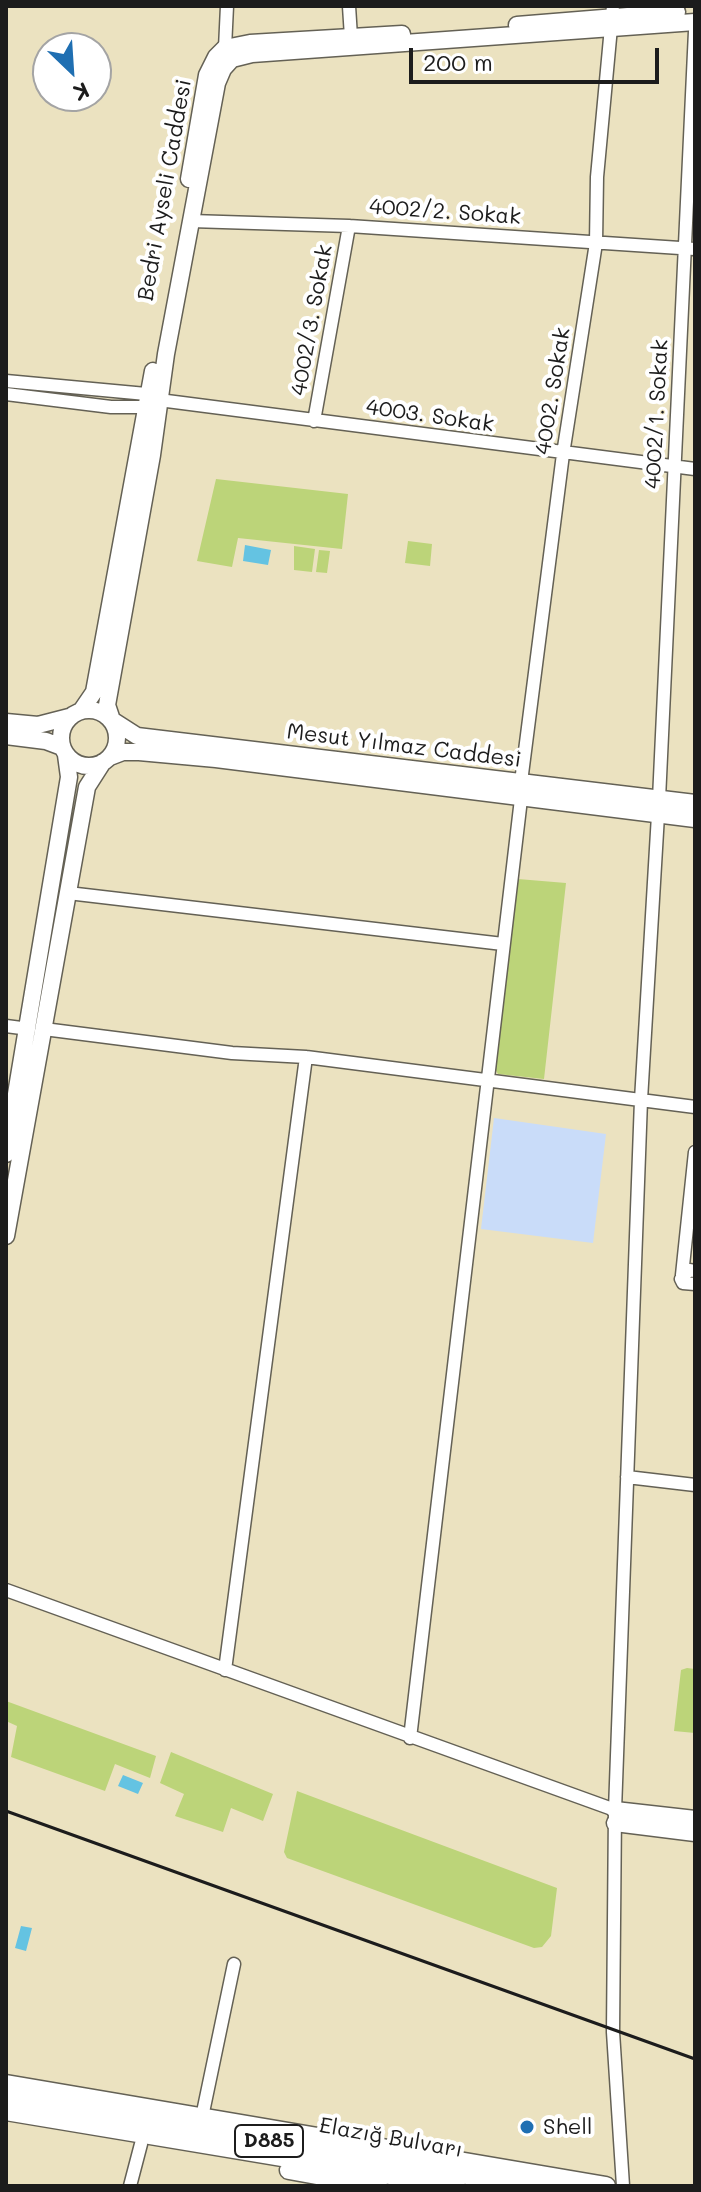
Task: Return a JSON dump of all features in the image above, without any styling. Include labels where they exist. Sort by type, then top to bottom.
[{"type":"highway","points":[[6,2084],[606,2186]]},
{"type":"highway","name":"Elazığ Bulvarı","points":[[6,2097],[532,2186]]},
{"type":"highway","name":"Elazığ Bulvarı","points":[[6,2111],[456,2186]]},
{"type":"highway","points":[[40,2117],[141,2144],[349,2184],[378,2186]]},
{"type":"main road","name":"Bedri Ayseli Caddesi","points":[[112,720],[107,705],[108,688],[207,75],[216,57],[225,48],[250,43],[695,11]]},
{"type":"main road","name":"Bedri Ayseli Caddesi","points":[[75,714],[94,692],[217,83],[232,59],[252,54],[613,17],[695,22]]},
{"type":"main road","points":[[6,722],[38,725],[95,710],[112,720],[117,742],[87,787],[68,893],[6,1154]]},
{"type":"main road","points":[[6,1236],[69,777],[61,730],[75,714]]},
{"type":"main road","name":"Mesut Yılmaz Caddesi","points":[[112,720],[137,736],[521,782],[658,807],[695,819]]},
{"type":"main road","points":[[6,736],[46,741],[64,751],[79,765],[107,760]]},
{"type":"main road","name":"Mesut Yılmaz Caddesi","points":[[107,760],[123,752],[139,752],[216,759],[521,799],[658,807],[695,803]]},
{"type":"main road","points":[[615,1816],[695,1819]]},
{"type":"main road","points":[[615,1816],[695,1833]]},
{"type":"street","points":[[225,48],[227,6]]},
{"type":"street","points":[[349,6],[351,37]]},
{"type":"street","name":"4002. Sokak","points":[[521,782],[563,454],[596,243],[597,177],[613,17]]},
{"type":"street","name":"4002/1. Sokak","points":[[623,2186],[613,2032],[615,1816],[641,1100],[674,466],[691,249],[695,31]]},
{"type":"street","name":"4002/2. Sokak","points":[[191,221],[349,226],[691,249]]},
{"type":"street","name":"4002/3. Sokak","points":[[314,421],[349,226]]},
{"type":"street","points":[[6,381],[155,401]]},
{"type":"street","points":[[6,394],[111,407],[155,401]]},
{"type":"street","name":"4003. Sokak","points":[[155,401],[695,469]]},
{"type":"street","points":[[410,1738],[521,799]]},
{"type":"street","points":[[68,893],[503,944]]},
{"type":"street","points":[[6,1026],[232,1053],[306,1057],[695,1107]]},
{"type":"street","points":[[225,1670],[306,1057]]},
{"type":"street","points":[[695,1152],[688,1273],[683,1283],[695,1284]]},
{"type":"street","points":[[627,1477],[695,1485]]},
{"type":"street","points":[[6,1590],[615,1816]]},
{"type":"street","points":[[202,2117],[234,1964]]},
{"type":"street","points":[[130,2186],[141,2144]]},
{"type":"shaded area","points":[[494,1118],[606,1134],[593,1243],[481,1229]]},
{"type":"green space","points":[[216,479],[348,494],[342,549],[238,538],[232,567],[197,561]]},
{"type":"green space","points":[[408,541],[432,544],[430,566],[405,563]]},
{"type":"green space","points":[[294,546],[315,549],[312,572],[294,570]]},
{"type":"green space","points":[[319,550],[330,551],[327,573],[316,572]]},
{"type":"green space","points":[[518,879],[566,883],[544,1079],[498,1074],[495,1069]]},
{"type":"green space","points":[[695,1669],[695,1733],[674,1731],[681,1670]]},
{"type":"green space","points":[[6,1701],[156,1756],[150,1778],[115,1764],[105,1791],[11,1757],[17,1726],[6,1721]]},
{"type":"green space","points":[[171,1752],[273,1794],[263,1821],[231,1808],[223,1832],[175,1816],[184,1794],[160,1783]]},
{"type":"green space","points":[[297,1791],[557,1888],[551,1936],[542,1947],[534,1948],[287,1858],[284,1852]]},
{"type":"water","points":[[245,545],[271,550],[268,565],[243,561]]},
{"type":"water","points":[[123,1775],[143,1783],[138,1794],[118,1786]]},
{"type":"water","points":[[21,1926],[32,1928],[26,1951],[15,1948]]},
{"type":"railway","points":[[6,1811],[695,2059]]},
{"type":"place","name":"Shell","points":[[527,2127]]}]
